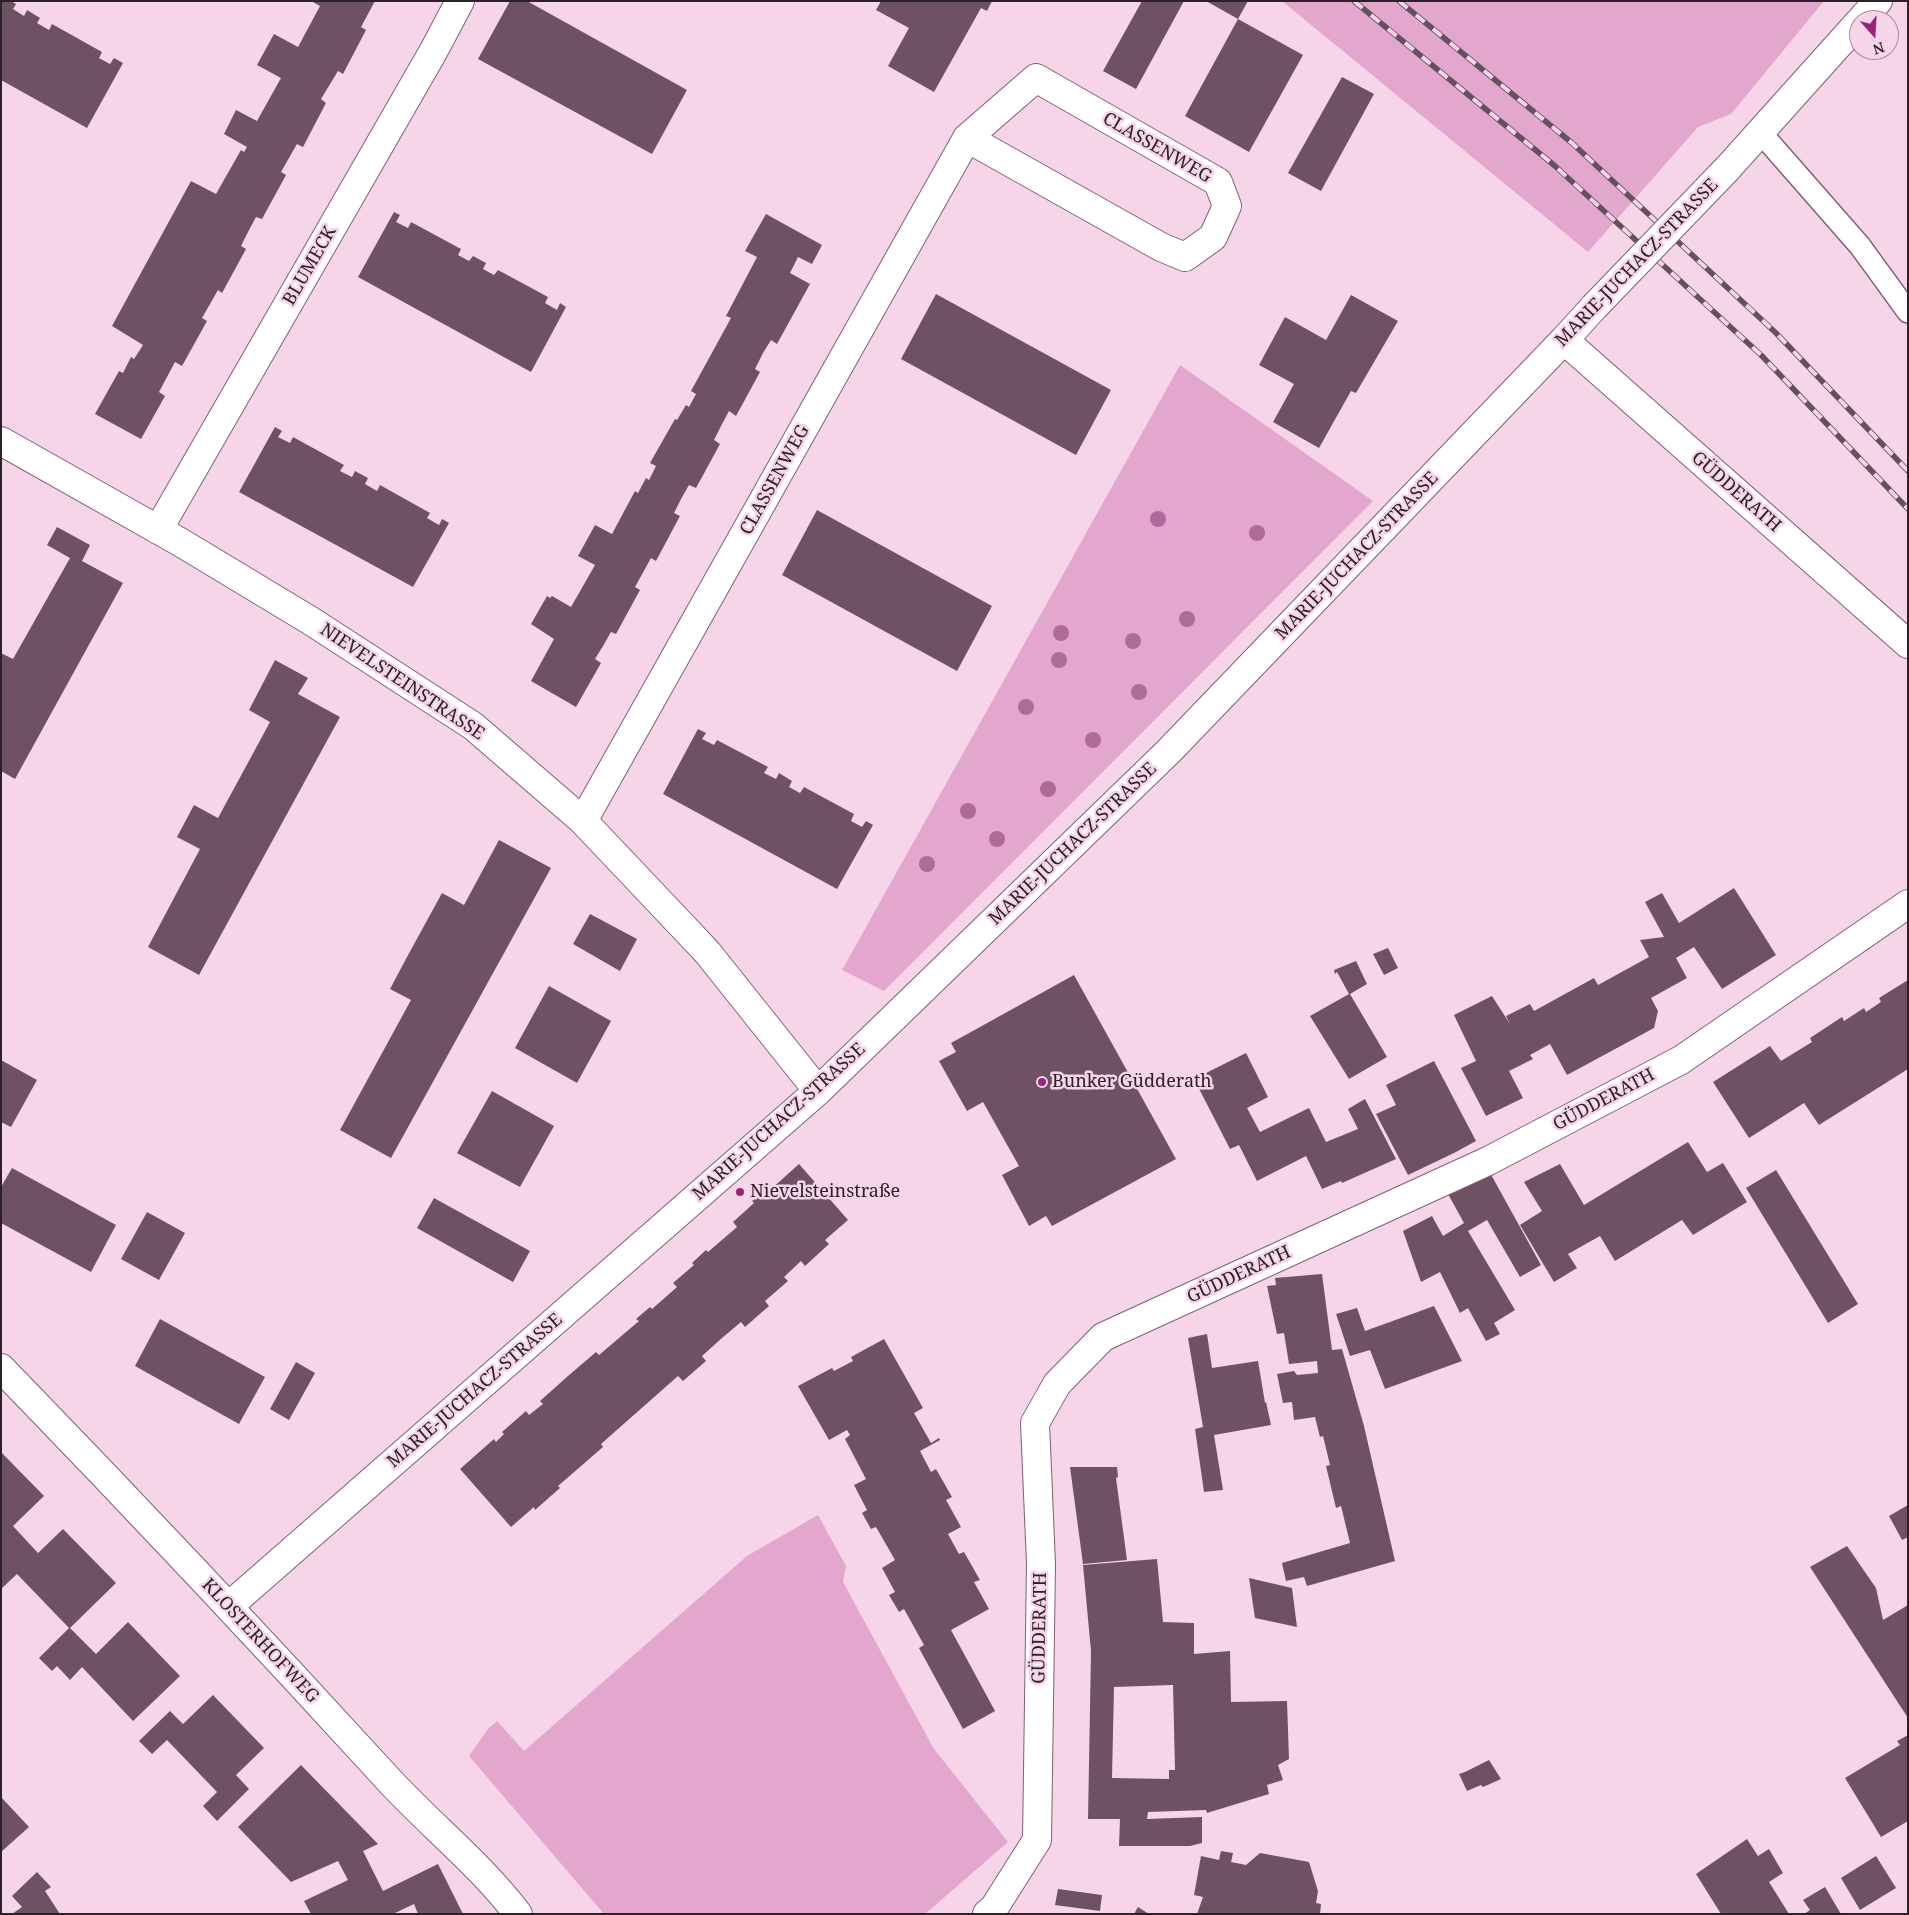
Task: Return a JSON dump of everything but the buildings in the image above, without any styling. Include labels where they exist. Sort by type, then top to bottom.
[{"type":"street","name":"BLUMECK","points":[[158,530],[433,52],[460,1]]},
{"type":"street","name":"MARIE-JUCHACZ-STRASSE","points":[[229,1606],[818,1091],[1168,752],[1727,169],[1849,33]]},
{"type":"street","name":"CLASSENWEG","points":[[583,821],[967,138],[1036,78],[1218,182],[1227,206],[1213,237],[1185,256],[1161,247],[967,138]]},
{"type":"street","name":"GÜDDERATH","points":[[1564,340],[1908,644]]},
{"type":"street","name":"NIEVELSTEINSTRASSE","points":[[1,441],[158,530],[311,622],[474,726],[583,821],[707,952],[818,1091]]},
{"type":"street","name":"GÜDDERATH","points":[[987,1914],[994,1908],[1037,1840],[1041,1564],[1035,1423],[1057,1384],[1103,1337],[1488,1161],[1681,1060],[1908,904]]},
{"type":"street","name":"KLOSTERHOFWEG","points":[[5,1380],[229,1606],[398,1790],[501,1892],[518,1914]]},
{"type":"lane","points":[[1761,132],[1860,246],[1908,312]]},
{"type":"shaded area","points":[[1282,1],[1824,1],[1731,114],[1698,127],[1588,252]]},
{"type":"shaded area","points":[[1180,365],[1373,501],[884,991],[842,970]]},
{"type":"shaded area","points":[[818,1515],[846,1566],[843,1582],[934,1749],[1008,1842],[925,1914],[604,1914],[469,1756],[488,1729],[497,1721],[524,1751],[747,1556]]},
{"type":"railway","points":[[1354,1],[1555,166],[1761,355],[1908,509]]},
{"type":"railway","points":[[1399,1],[1572,143],[1776,333],[1908,471]]},
{"type":"place","name":"Bunker Güdderath","points":[[1042,1082]]},
{"type":"place","name":"Nievelsteinstraße","points":[[740,1192]]}]
